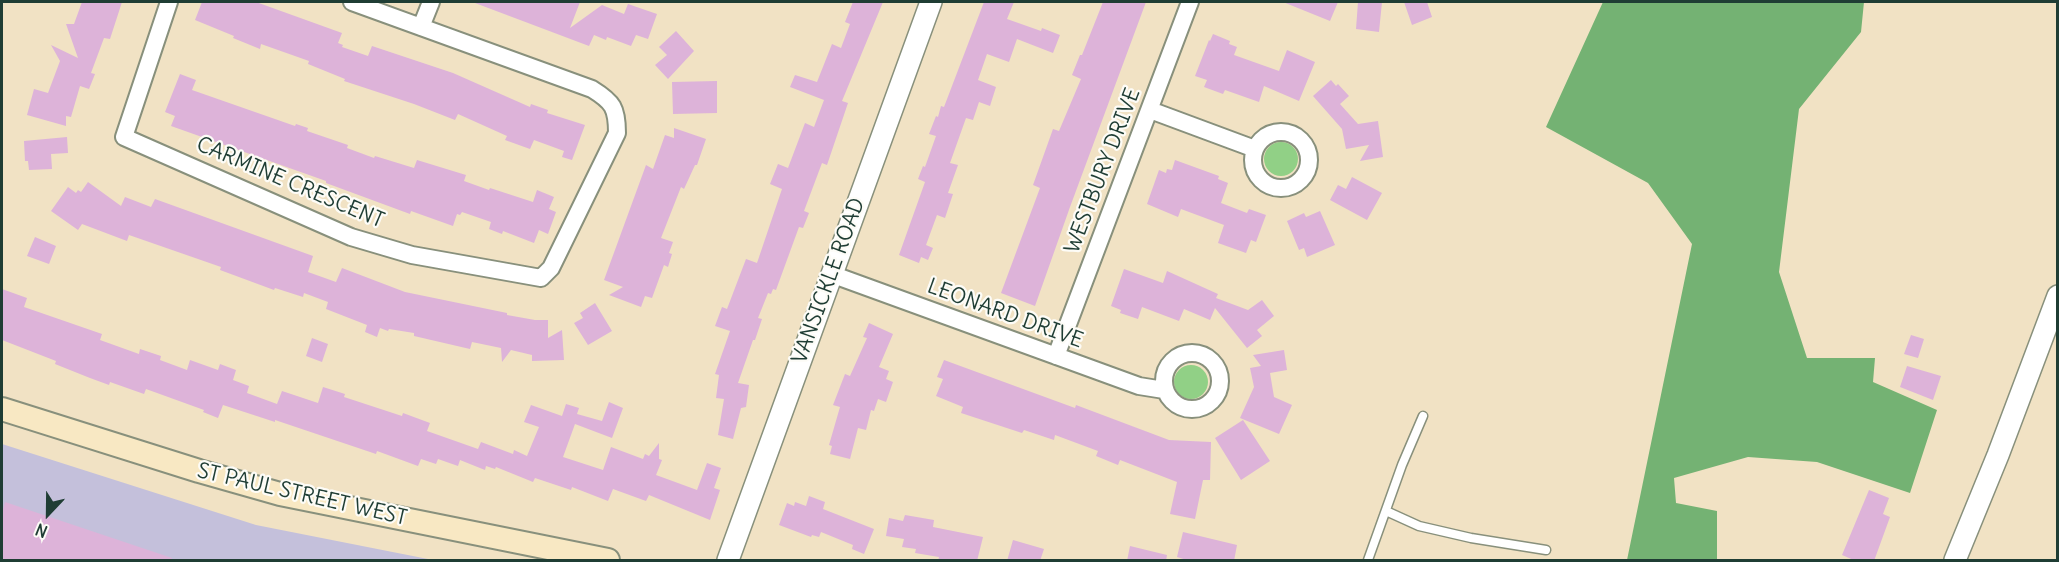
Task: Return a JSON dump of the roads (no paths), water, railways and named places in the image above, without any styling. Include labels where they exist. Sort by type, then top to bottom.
[{"type":"main road","name":"ST PAUL STREET WEST","points":[[2,409],[280,494],[608,561]]},
{"type":"street","name":"CARMINE CRESCENT","points":[[169,2],[124,137],[351,237],[412,255],[541,278],[550,268],[617,133],[617,114],[607,99],[592,89],[352,2]]},
{"type":"street","points":[[421,27],[431,2]]},
{"type":"street","name":"VANSICKLE ROAD","points":[[728,561],[931,2]]},
{"type":"street","name":"WESTBURY DRIVE","points":[[1056,356],[1190,2]]},
{"type":"street","points":[[1150,110],[1255,149]]},
{"type":"street","name":"LEONARD DRIVE","points":[[831,274],[1140,386],[1164,390]]},
{"type":"street","points":[[1955,561],[2058,296]]},
{"type":"lane","points":[[1368,561],[1402,465],[1423,416]]},
{"type":"lane","points":[[1386,511],[1419,526],[1471,538],[1546,550]]}]
